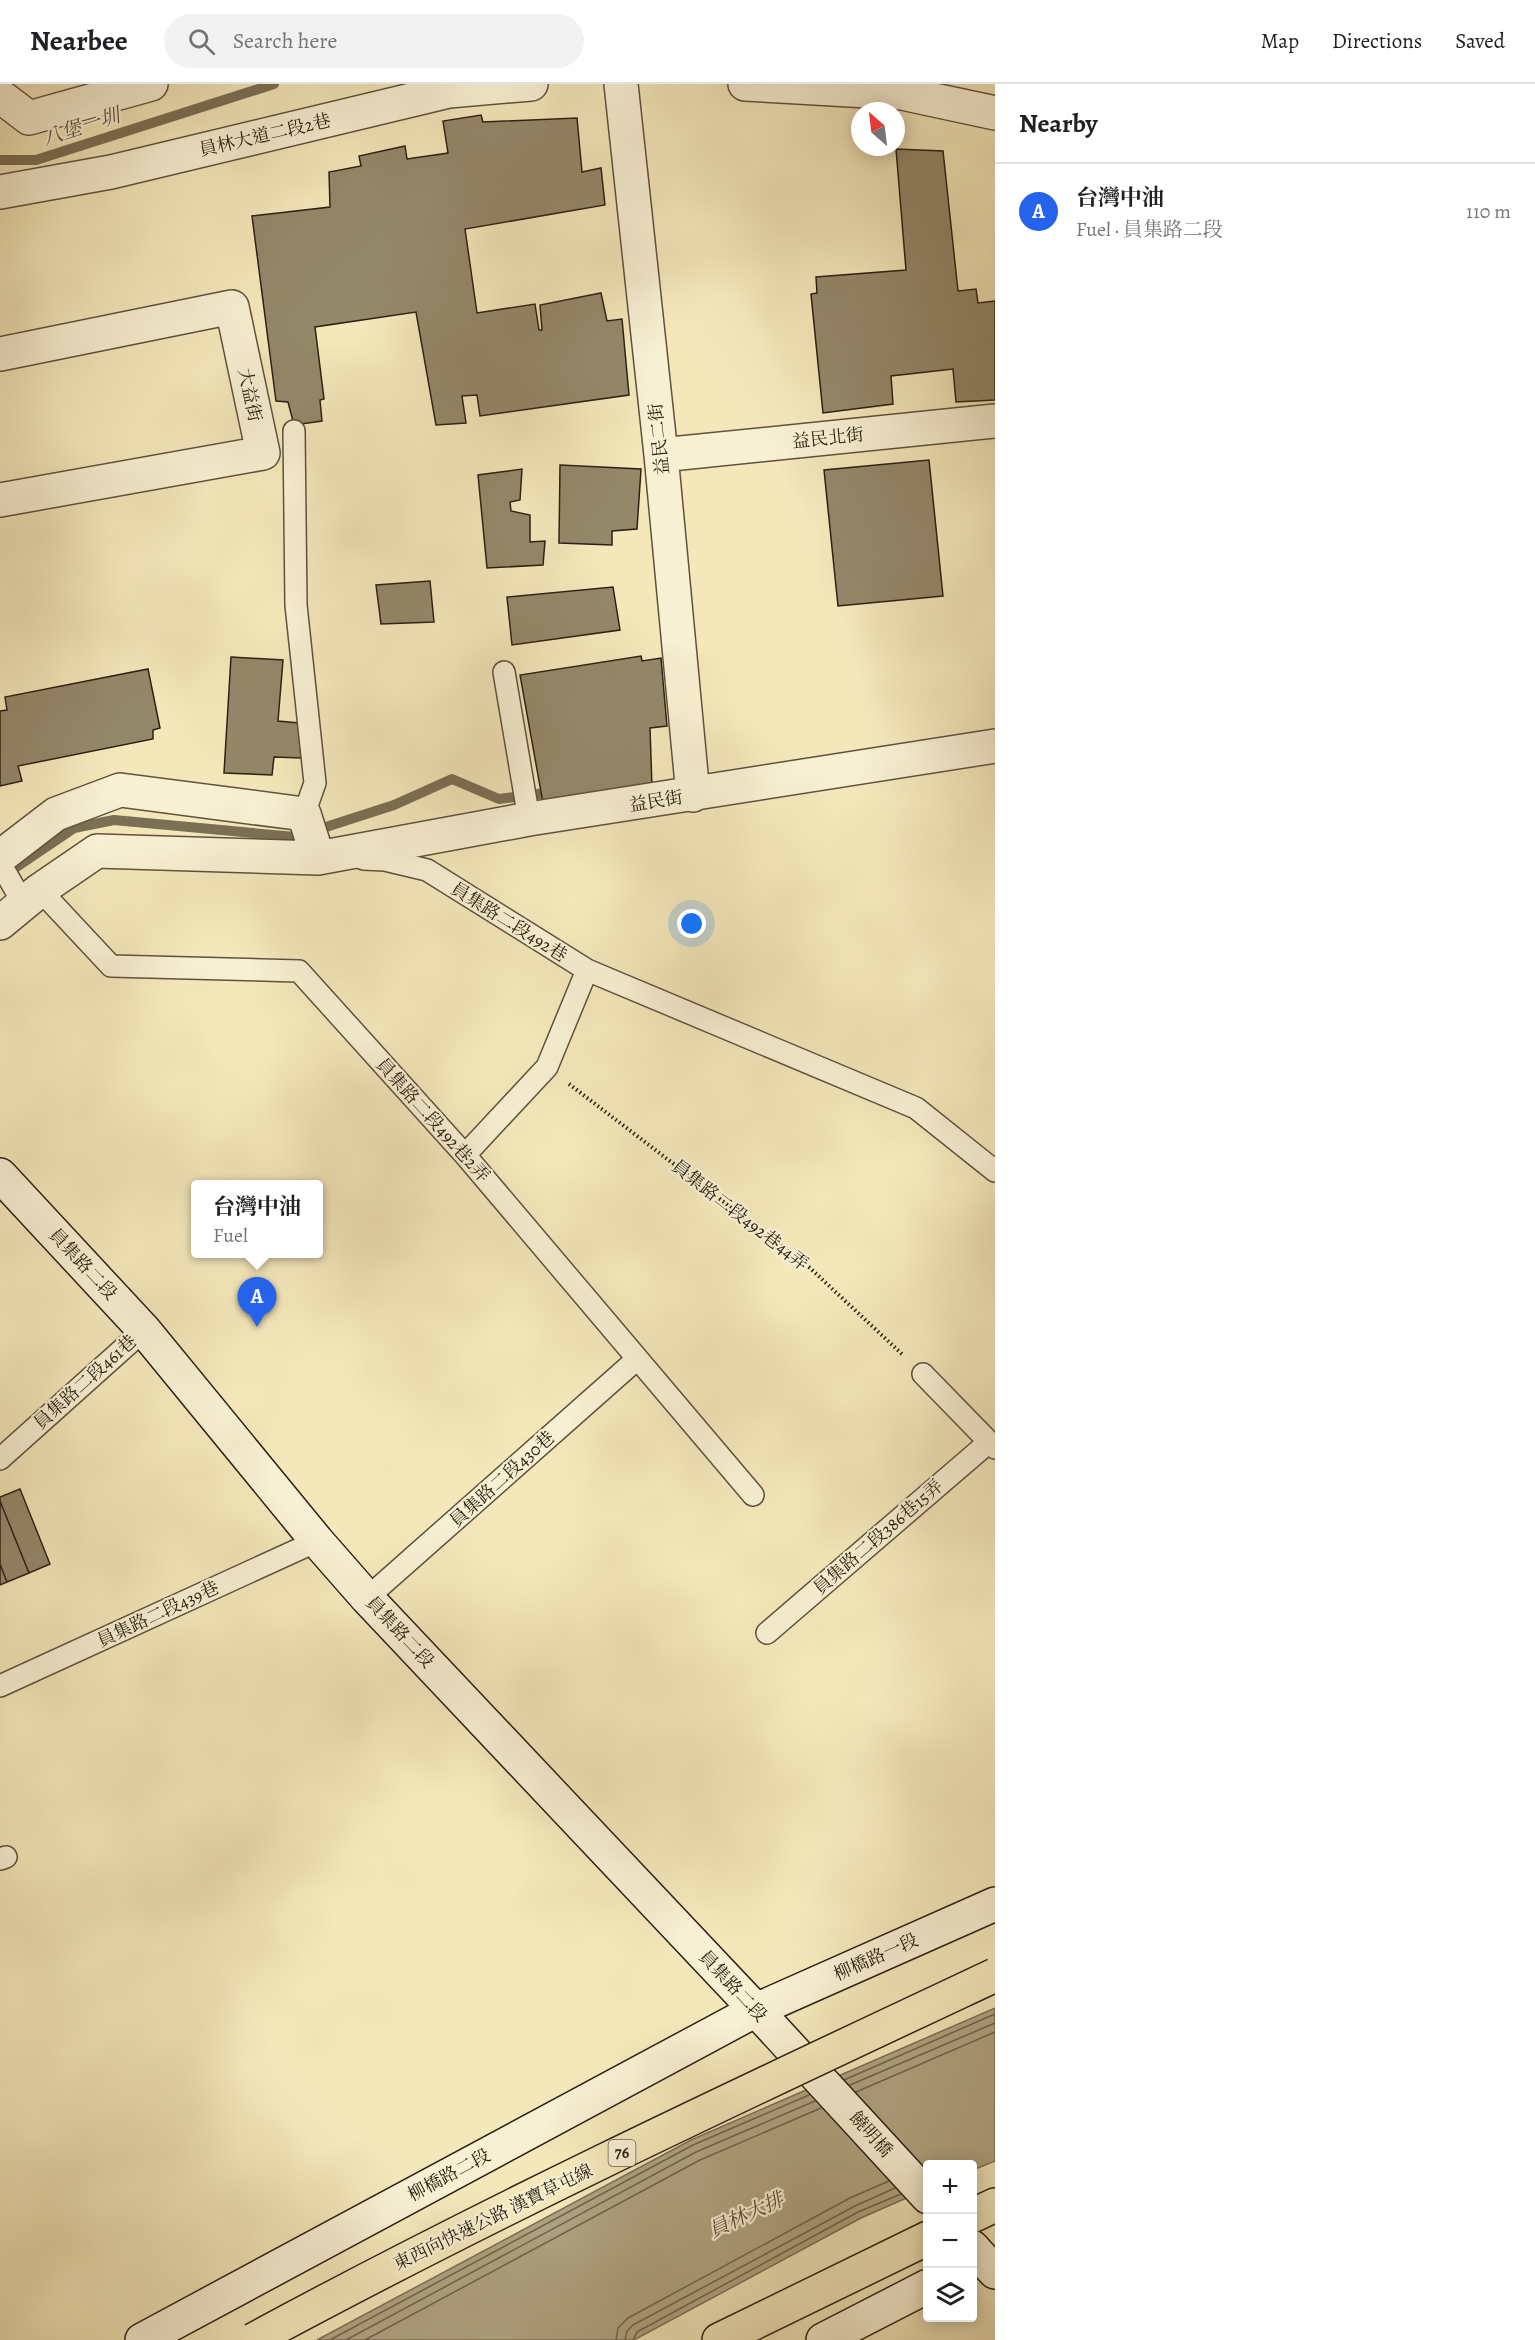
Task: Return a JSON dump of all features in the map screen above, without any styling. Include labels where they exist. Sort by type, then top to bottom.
[{"type":"highway","name":"東西向快速公路 漢寶草屯線","points":[[253,2340],[372,2276],[736,2097],[995,1975]]},
{"type":"highway","points":[[976,2214],[995,2205]]},
{"type":"highway","points":[[719,2340],[923,2240]]},
{"type":"street","points":[[0,96],[29,118],[151,84]]},
{"type":"street","name":"員林大道二段2巷","points":[[0,192],[111,172],[449,91],[531,84]]},
{"type":"street","name":"益民二街","points":[[621,84],[661,455],[693,795]]},
{"type":"street","points":[[746,84],[902,93],[995,113]]},
{"type":"street","name":"大益街","points":[[0,354],[232,307],[263,453],[0,500]]},
{"type":"street","name":"益民北街","points":[[661,455],[995,421]]},
{"type":"street","name":"益民街","points":[[318,858],[529,819],[995,746]]},
{"type":"street","points":[[0,857],[56,814],[120,790],[304,814],[318,858]]},
{"type":"street","name":"員集路二段492巷","points":[[21,905],[97,851],[318,858]]},
{"type":"street","name":"員集路二段","points":[[0,1175],[144,1330],[317,1541],[367,1598],[816,2074]]},
{"type":"street","name":"柳橋路一段","points":[[756,2010],[995,1904]]},
{"type":"street","name":"柳橋路二段","points":[[142,2340],[756,2010]]},
{"type":"street","name":"饒明橋","points":[[816,2074],[923,2193]]},
{"type":"street","points":[[823,2340],[923,2288]]},
{"type":"lane","points":[[294,431],[296,605],[315,783],[304,814]]},
{"type":"lane","points":[[504,672],[529,819]]},
{"type":"lane","name":"員集路二段492巷","points":[[318,858],[385,860],[427,870],[587,970],[916,1108],[995,1171]]},
{"type":"lane","name":"員集路二段492巷2弄","points":[[0,863],[21,905],[111,966],[299,971],[465,1155],[636,1360],[753,1495]]},
{"type":"lane","points":[[465,1155],[547,1067],[587,970]]},
{"type":"lane","name":"員集路二段461巷","points":[[0,1459],[144,1330]]},
{"type":"lane","name":"員集路二段430巷","points":[[367,1598],[636,1360]]},
{"type":"lane","name":"員集路二段386巷15弄","points":[[767,1633],[992,1445],[923,1374]]},
{"type":"lane","name":"員集路二段439巷","points":[[0,1686],[317,1541]]},
{"type":"path","name":"員集路二段492巷44弄","points":[[547,1067],[810,1268],[923,1374]]},
{"type":"water","name":"員林大排","points":[[995,2008],[995,2161],[977,2168],[977,2160],[923,2160],[923,2191],[861,2218],[634,2340],[317,2340],[691,2140]]},
{"type":"building","points":[[481,115],[483,122],[577,118],[582,172],[601,168],[605,205],[465,229],[477,313],[535,304],[539,330],[542,330],[540,305],[601,293],[607,321],[622,319],[629,395],[480,416],[477,395],[462,396],[466,423],[436,425],[416,312],[315,327],[324,399],[320,400],[322,421],[294,425],[288,402],[276,401],[252,216],[330,207],[329,172],[361,166],[359,156],[405,146],[407,159],[448,153],[443,121]]},
{"type":"building","points":[[905,149],[943,151],[958,291],[976,289],[978,303],[995,301],[995,400],[956,402],[953,369],[891,376],[893,404],[823,413],[811,294],[817,293],[816,277],[906,270],[897,156],[905,156]]},
{"type":"building","points":[[929,460],[943,596],[838,606],[824,470]]},
{"type":"building","points":[[560,465],[641,469],[637,529],[612,531],[612,545],[559,543]]},
{"type":"building","points":[[522,469],[520,500],[510,502],[511,511],[530,515],[530,542],[545,541],[543,565],[487,568],[478,475]]},
{"type":"building","points":[[430,581],[434,622],[381,624],[376,585]]},
{"type":"building","points":[[613,587],[620,630],[512,645],[507,597]]},
{"type":"building","points":[[641,656],[642,661],[661,658],[667,726],[650,728],[652,787],[543,803],[520,675]]},
{"type":"building","points":[[231,657],[283,660],[278,721],[299,723],[301,758],[274,757],[272,775],[224,773]]},
{"type":"building","points":[[148,669],[160,728],[153,730],[153,739],[18,766],[22,781],[0,786],[0,711],[7,710],[5,697]]},
{"type":"building","points":[[20,1489],[50,1564],[29,1573],[0,1501],[0,1497]]},
{"type":"building","points":[[0,1501],[29,1573],[7,1582],[0,1564]]},
{"type":"building","points":[[0,1564],[7,1582],[0,1585]]},
{"type":"waterway","name":"八堡一圳","points":[[0,160],[36,160],[274,84]]},
{"type":"waterway","points":[[3,876],[74,828],[114,820],[295,837],[394,805],[452,779],[499,799],[553,792]]},
{"type":"place","name":"台灣中油","points":[[257,1327]]}]
